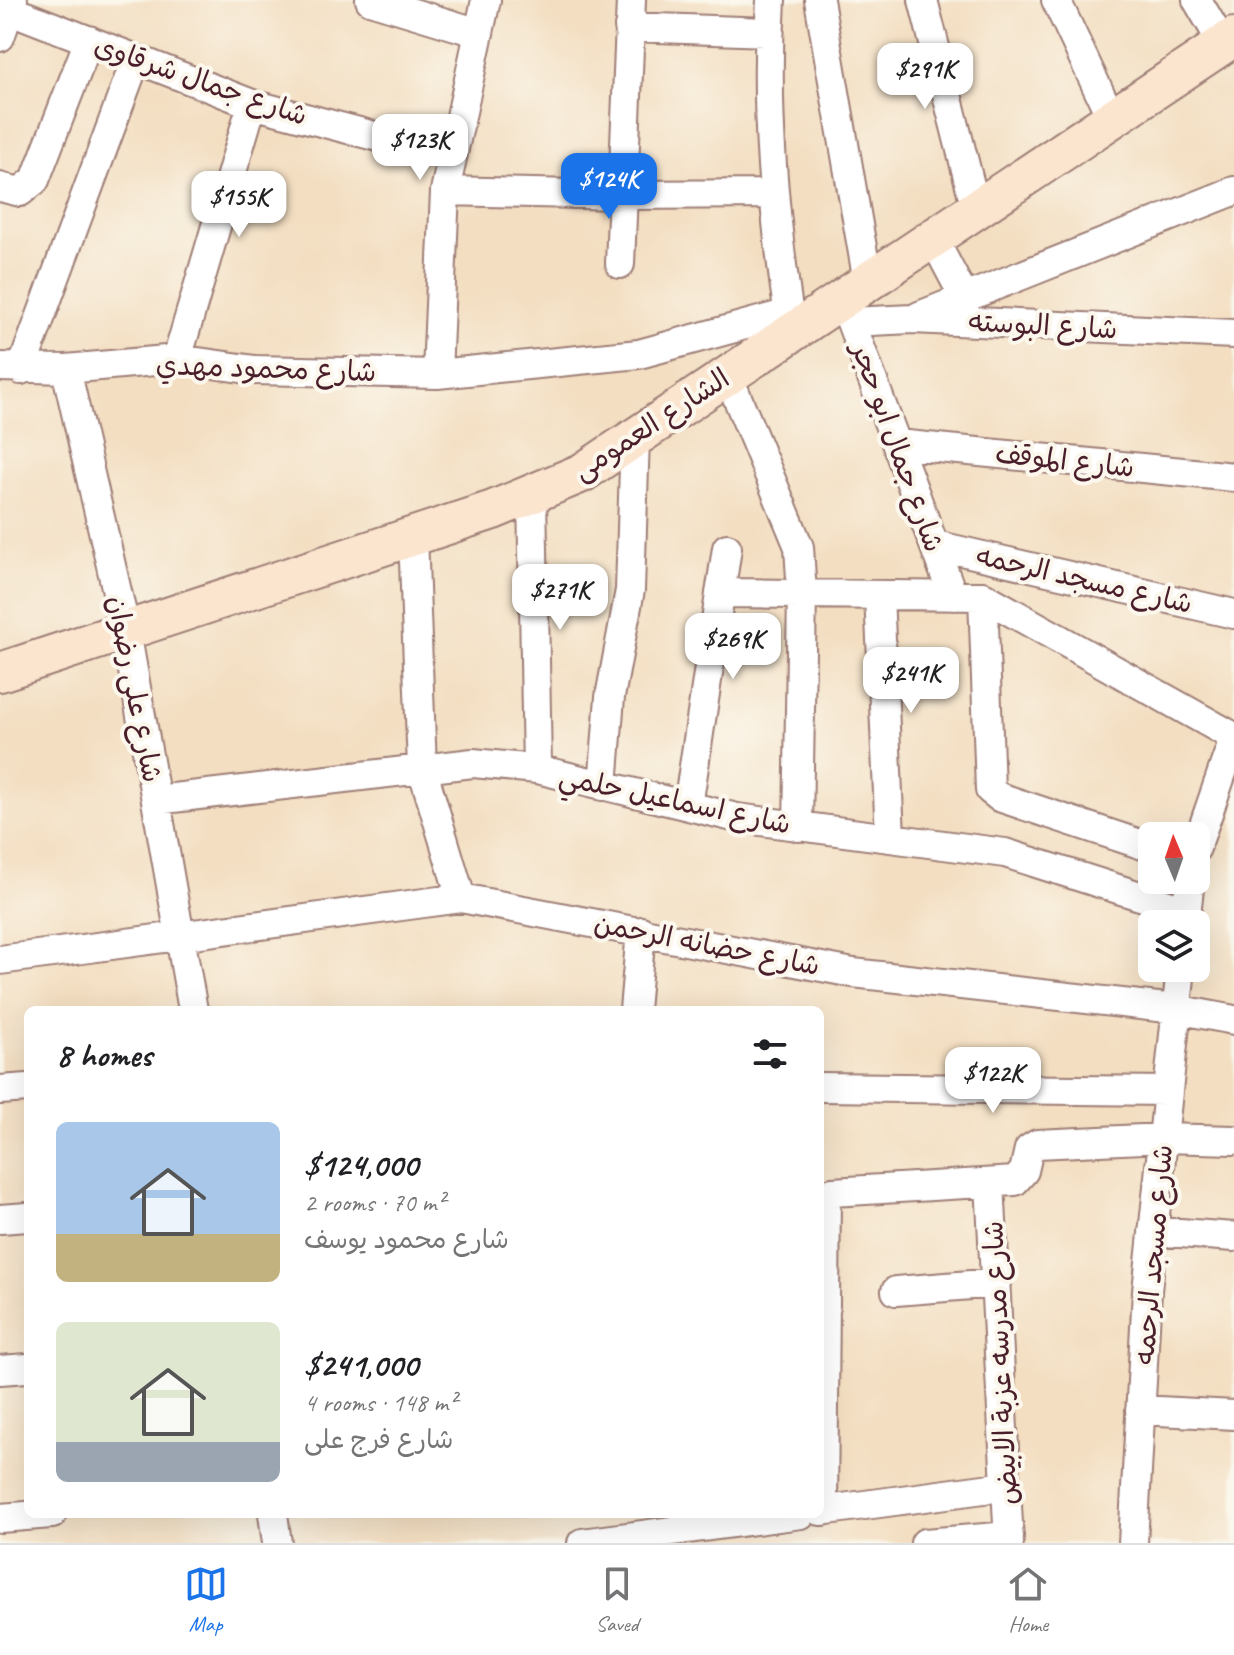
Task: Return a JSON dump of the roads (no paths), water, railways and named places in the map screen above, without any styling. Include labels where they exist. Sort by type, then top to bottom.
[{"type":"main road","name":"الشارع العمومى","points":[[0,672],[413,536],[532,495],[582,473],[727,373],[790,322],[854,301],[933,238],[1229,40]]},
{"type":"street","points":[[370,0],[479,33]]},
{"type":"street","points":[[437,374],[445,191],[486,0]]},
{"type":"street","points":[[771,0],[768,148],[790,322]]},
{"type":"street","name":"شارع جمال ابو حجر","points":[[819,0],[854,301],[897,444],[953,596]]},
{"type":"street","points":[[923,0],[976,209]]},
{"type":"street","points":[[1056,0],[1112,119]]},
{"type":"street","points":[[1197,0],[1229,40]]},
{"type":"street","points":[[0,37],[8,5]]},
{"type":"street","name":"شارع جمال شرقاوى","points":[[8,5],[252,104],[451,156]]},
{"type":"street","points":[[620,264],[630,14],[769,32]]},
{"type":"street","points":[[0,187],[20,192],[35,180],[89,40]]},
{"type":"street","points":[[10,368],[136,59]]},
{"type":"street","points":[[177,359],[252,104]]},
{"type":"street","points":[[445,191],[773,194]]},
{"type":"street","points":[[912,319],[1234,191]]},
{"type":"street","points":[[933,238],[964,297]]},
{"type":"street","name":"شارع البوسته","points":[[854,301],[912,319],[1234,334]]},
{"type":"street","name":"شارع محمود مهدي","points":[[10,368],[66,369],[177,359],[255,370],[437,374],[639,354],[790,322]]},
{"type":"street","name":"شارع على رضوان","points":[[66,369],[126,631],[192,1006]]},
{"type":"street","points":[[727,373],[799,547],[802,594],[798,827]]},
{"type":"street","points":[[603,786],[610,697],[630,590],[635,436]]},
{"type":"street","name":"شارع الموقف","points":[[897,444],[1234,477]]},
{"type":"street","points":[[532,495],[537,769]]},
{"type":"street","points":[[413,536],[422,768],[461,898]]},
{"type":"street","name":"شارع مسجد الرحمه","points":[[935,545],[1234,614]]},
{"type":"street","points":[[688,806],[727,548]]},
{"type":"street","points":[[720,593],[983,596],[1234,738],[1205,822]]},
{"type":"street","points":[[879,595],[890,837]]},
{"type":"street","points":[[983,596],[990,790],[999,797],[1138,843]]},
{"type":"street","name":"شارع اسماعيل حلمي","points":[[156,800],[473,763],[537,769],[688,806],[798,827],[1005,853],[1166,910]]},
{"type":"street","name":"شارع حضانه الرحمن","points":[[0,960],[461,898],[853,973],[1176,1009],[1234,1020]]},
{"type":"street","points":[[634,1006],[641,931]]},
{"type":"street","name":"شارع مسجد الرحمه","points":[[1133,1543],[1153,1231],[1179,982]]},
{"type":"street","points":[[824,1087],[1168,1091]]},
{"type":"street","points":[[0,1090],[24,1088]]},
{"type":"street","points":[[824,1249],[826,1196],[832,1192],[1015,1181],[1024,1171],[1029,1149],[1037,1144],[1163,1138],[1234,1140]]},
{"type":"street","name":"شارع مدرسه عزبة الابيض","points":[[990,1183],[1009,1539]]},
{"type":"street","points":[[0,1219],[24,1217]]},
{"type":"street","points":[[1153,1231],[1234,1237]]},
{"type":"street","points":[[896,1291],[996,1283]]},
{"type":"street","points":[[0,1370],[24,1368]]},
{"type":"street","points":[[1140,1410],[1234,1415]]},
{"type":"street","points":[[824,1511],[1006,1486]]},
{"type":"street","points":[[0,1518],[24,1516]]},
{"type":"street","points":[[274,1518],[277,1543]]},
{"type":"street","points":[[582,1543],[757,1526],[790,1518]]},
{"type":"street","points":[[925,1543],[1009,1539]]}]
